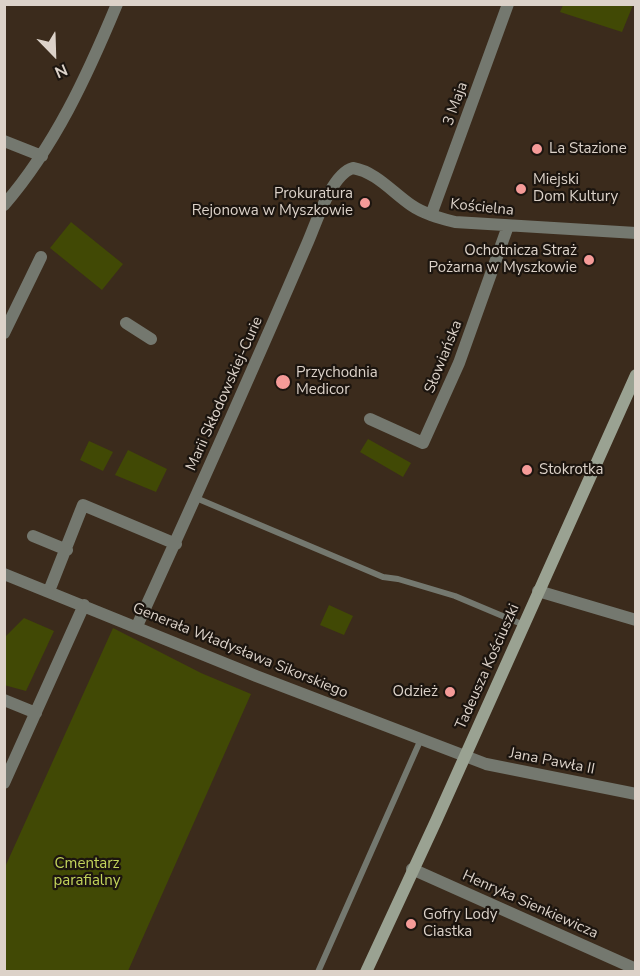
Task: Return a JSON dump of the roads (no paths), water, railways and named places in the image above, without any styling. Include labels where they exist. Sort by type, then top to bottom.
[{"type":"main road","name":"Tadeusza Kościuszki","points":[[367,971],[636,375]]},
{"type":"street","points":[[4,205],[42,156],[69,112],[117,4]]},
{"type":"street","name":"3 Maja","points":[[431,215],[508,4]]},
{"type":"street","points":[[4,141],[42,156]]},
{"type":"street","name":"Kościelna","points":[[341,174],[353,168],[368,172],[412,206],[431,215],[464,224],[636,233]]},
{"type":"street","name":"Marii Skłodowskiej-Curie","points":[[137,626],[176,544],[335,182],[341,174]]},
{"type":"street","name":"Słowiańska","points":[[370,419],[423,443],[459,363],[507,226]]},
{"type":"street","points":[[4,333],[41,257]]},
{"type":"street","points":[[126,323],[151,339]]},
{"type":"street","points":[[50,591],[83,505],[176,544]]},
{"type":"street","points":[[33,536],[67,550]]},
{"type":"street","name":"Generała Władysława Sikorskiego","points":[[4,574],[256,676],[465,755]]},
{"type":"street","points":[[538,591],[636,620]]},
{"type":"street","points":[[4,783],[84,605]]},
{"type":"street","points":[[4,700],[36,713]]},
{"type":"street","name":"Jana Pawła II","points":[[465,755],[486,764],[636,794]]},
{"type":"street","name":"Henryka Sienkiewicza","points":[[412,869],[636,969]]},
{"type":"lane","points":[[196,498],[383,577],[398,579],[455,596],[524,625]]},
{"type":"lane","points":[[318,972],[421,738]]},
{"type":"place","name":"La Stazione","points":[[537,149]]},
{"type":"place","name":"Miejski Dom Kultury","points":[[521,189]]},
{"type":"place","name":"Prokuratura Rejonowa w Myszkowie","points":[[365,203]]},
{"type":"place","name":"Ochotnicza Straż Pożarna w Myszkowie","points":[[589,260]]},
{"type":"place","name":"Przychodnia Medicor","points":[[283,382]]},
{"type":"place","name":"Stokrotka","points":[[527,470]]},
{"type":"place","name":"Odzież","points":[[450,692]]},
{"type":"place","name":"Gofry Lody Ciastka","points":[[411,924]]},
{"type":"park label","name":"Cmentarz parafialny","points":[[87,872]]}]
